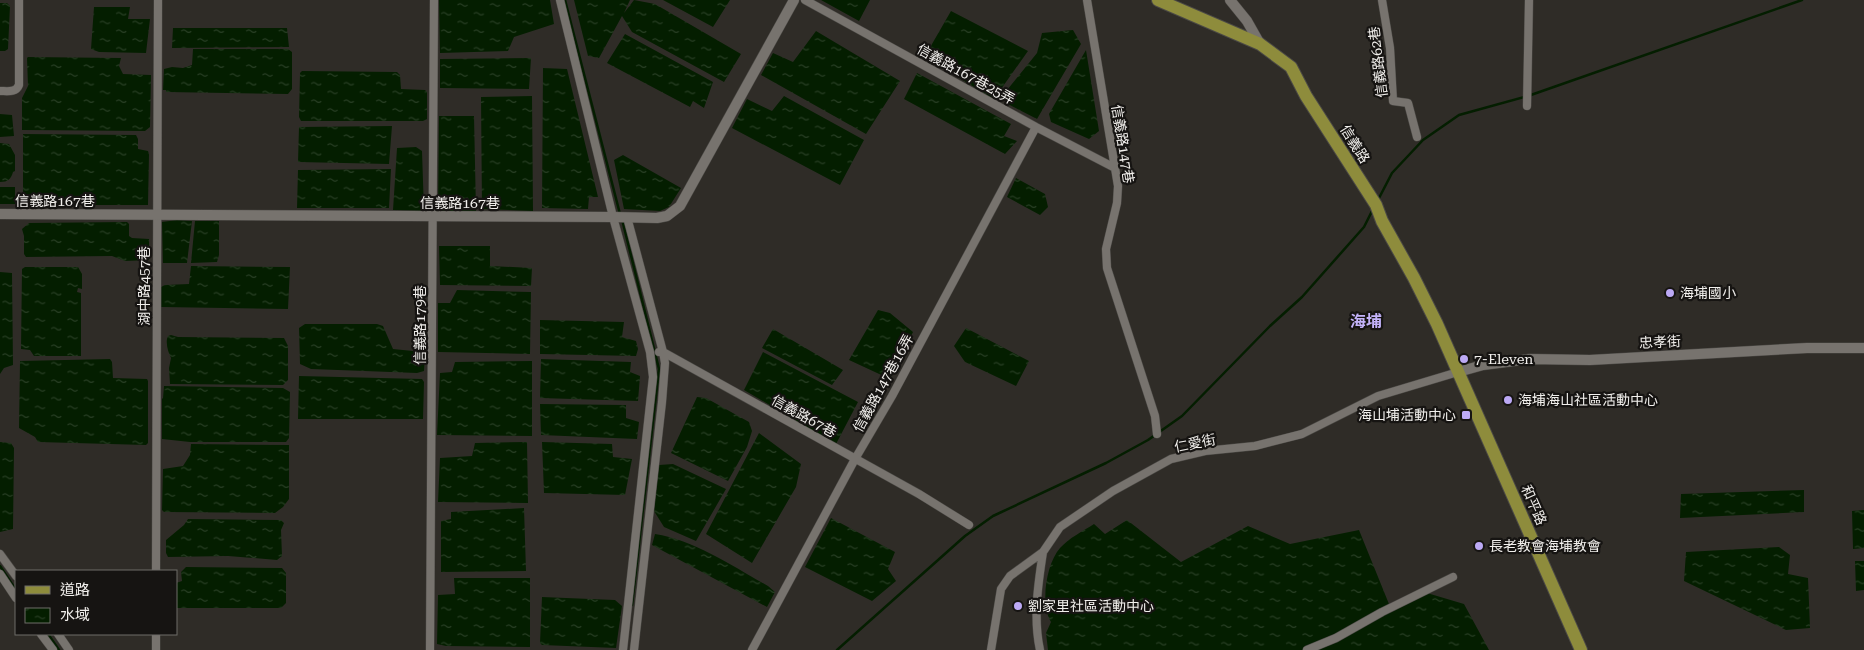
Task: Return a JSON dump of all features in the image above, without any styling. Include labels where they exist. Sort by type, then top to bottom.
[{"type":"main road","name":"信義路","points":[[1158,0],[1260,44],[1291,67],[1306,96],[1374,202],[1382,222],[1433,316],[1458,372]]},
{"type":"main road","name":"和平路","points":[[1458,372],[1581,650]]},
{"type":"street","points":[[0,91],[13,91],[19,85],[19,0]]},
{"type":"street","name":"湖中路457巷","points":[[156,570],[158,0]]},
{"type":"street","name":"信義路179巷","points":[[430,650],[434,0]]},
{"type":"street","points":[[560,0],[620,217],[665,363],[634,650]]},
{"type":"street","name":"信義路167巷","points":[[0,214],[657,218],[667,216],[680,206],[794,0]]},
{"type":"street","name":"信義路167巷25弄","points":[[805,0],[1036,127],[1115,168]]},
{"type":"street","name":"信義路147巷","points":[[1087,0],[1118,186],[1118,203],[1106,248],[1107,268],[1155,416],[1157,434]]},
{"type":"street","points":[[1230,0],[1247,21],[1260,44]]},
{"type":"street","name":"信義路62巷","points":[[1382,0],[1390,48],[1393,98],[1395,103],[1408,103],[1417,137]]},
{"type":"street","points":[[1527,104],[1528,0]]},
{"type":"street","name":"信義路147巷16弄","points":[[752,650],[855,459],[892,396],[1036,127]]},
{"type":"street","points":[[620,217],[650,352],[653,377],[623,650]]},
{"type":"street","name":"忠孝街","points":[[1458,372],[1483,365],[1530,359],[1590,360],[1807,348],[1864,348]]},
{"type":"street","name":"信義路67巷","points":[[650,352],[663,352],[919,494],[969,525]]},
{"type":"street","name":"仁愛街","points":[[991,650],[1001,589],[1010,576],[1043,552],[1060,527],[1113,491],[1171,459],[1205,451],[1256,446],[1302,434],[1378,396],[1458,372]]},
{"type":"street","points":[[1040,650],[1038,587],[1043,552]]},
{"type":"street","points":[[0,554],[15,575]]},
{"type":"street","points":[[0,574],[15,596]]},
{"type":"street","points":[[1307,650],[1336,638],[1382,612],[1452,577]]},
{"type":"street","points":[[42,635],[52,650]]},
{"type":"street","points":[[59,635],[69,650]]},
{"type":"street","points":[[156,635],[156,650]]},
{"type":"water","points":[[439,0],[550,0],[554,24],[514,37],[508,51],[440,53]]},
{"type":"water","points":[[574,0],[630,0],[624,13],[634,0],[655,4],[741,54],[724,82],[632,32],[622,16],[599,58],[588,56]]},
{"type":"water","points":[[663,0],[730,0],[713,27]]},
{"type":"water","points":[[821,0],[870,0],[859,21]]},
{"type":"water","points":[[0,3],[7,3],[10,6],[8,49],[5,51],[0,51]]},
{"type":"water","points":[[94,7],[130,7],[128,19],[150,19],[146,53],[99,52],[91,49]]},
{"type":"water","points":[[951,11],[1028,51],[994,99],[926,58]]},
{"type":"water","points":[[173,28],[287,28],[289,47],[172,48]]},
{"type":"water","points":[[1073,30],[1081,44],[1037,119],[1006,103],[1003,95],[1037,53],[1042,33]]},
{"type":"water","points":[[816,31],[900,81],[866,134],[761,75],[773,53],[793,62]]},
{"type":"water","points":[[625,34],[713,82],[704,108],[693,101],[690,107],[607,63]]},
{"type":"water","points":[[193,49],[288,49],[292,52],[292,89],[288,94],[166,92],[166,90],[163,90],[164,69],[172,67],[183,68],[192,65]]},
{"type":"water","points":[[1086,50],[1099,131],[1089,139],[1051,122],[1049,114]]},
{"type":"water","points":[[28,57],[121,58],[119,66],[123,74],[151,75],[150,127],[145,131],[22,130],[22,98],[28,86]]},
{"type":"water","points":[[531,58],[529,89],[440,88],[440,59]]},
{"type":"water","points":[[543,68],[567,69],[598,197],[589,197],[588,209],[542,208]]},
{"type":"water","points":[[302,71],[397,72],[400,75],[401,89],[425,90],[427,92],[427,119],[423,121],[301,121],[299,117],[300,73]]},
{"type":"water","points":[[917,73],[1011,124],[1004,136],[1017,141],[1005,154],[904,99]]},
{"type":"water","points":[[532,96],[533,211],[482,209],[481,97]]},
{"type":"water","points":[[784,96],[864,140],[840,185],[732,128],[747,99],[772,111]]},
{"type":"water","points":[[0,114],[12,115],[14,136],[0,137]]},
{"type":"water","points":[[439,116],[474,116],[476,211],[438,212]]},
{"type":"water","points":[[392,126],[389,164],[298,162],[299,127]]},
{"type":"water","points":[[23,134],[136,135],[138,149],[148,151],[149,154],[148,205],[29,205],[23,202]]},
{"type":"water","points":[[0,143],[9,144],[15,155],[15,171],[9,180],[0,182]]},
{"type":"water","points":[[416,147],[422,151],[424,211],[393,210],[397,148]]},
{"type":"water","points":[[623,155],[681,188],[669,207],[660,211],[624,209],[614,160]]},
{"type":"water","points":[[391,169],[389,208],[297,208],[298,170]]},
{"type":"water","points":[[1016,178],[1045,194],[1048,207],[1040,215],[1007,197]]},
{"type":"water","points":[[0,187],[15,187],[15,204],[0,204]]},
{"type":"water","points":[[192,221],[187,263],[163,263],[162,222]]},
{"type":"water","points":[[195,221],[219,221],[219,255],[217,262],[191,263]]},
{"type":"water","points":[[127,222],[129,224],[129,236],[132,238],[149,239],[149,260],[125,261],[112,256],[26,257],[24,254],[22,229],[29,223]]},
{"type":"water","points":[[439,246],[490,246],[490,266],[532,268],[531,286],[440,285]]},
{"type":"water","points":[[191,266],[290,267],[288,309],[161,307],[161,287],[165,285],[189,284]]},
{"type":"water","points":[[25,267],[78,267],[82,274],[82,289],[78,288],[77,292],[81,293],[81,356],[34,356],[30,350],[21,349],[22,269]]},
{"type":"water","points":[[0,272],[12,273],[13,365],[4,368],[0,374]]},
{"type":"water","points":[[457,290],[531,292],[530,354],[438,352],[438,303],[450,303]]},
{"type":"water","points":[[878,310],[890,313],[913,332],[890,379],[849,360]]},
{"type":"water","points":[[540,320],[624,322],[622,337],[636,341],[638,349],[636,356],[540,354]]},
{"type":"water","points":[[305,324],[377,324],[383,326],[393,349],[423,352],[425,354],[424,371],[417,373],[311,369],[300,364],[299,328]]},
{"type":"water","points":[[966,328],[1029,361],[1016,386],[965,362],[954,346]]},
{"type":"water","points":[[773,329],[843,370],[832,385],[762,348]]},
{"type":"water","points":[[168,336],[178,337],[284,338],[288,346],[288,380],[283,385],[170,384],[169,368],[171,358],[167,341]]},
{"type":"water","points":[[763,352],[858,402],[836,444],[744,390]]},
{"type":"water","points":[[110,359],[112,362],[113,378],[147,379],[148,381],[148,443],[146,445],[38,442],[35,437],[19,428],[20,361]]},
{"type":"water","points":[[541,359],[631,362],[630,372],[640,376],[638,401],[540,398]]},
{"type":"water","points":[[532,361],[532,436],[437,435],[440,373],[452,372],[455,362]]},
{"type":"water","points":[[299,376],[422,379],[424,382],[423,419],[298,419]]},
{"type":"water","points":[[164,386],[283,388],[290,392],[289,438],[286,442],[190,442],[162,439],[162,399]]},
{"type":"water","points":[[697,397],[706,398],[749,422],[752,431],[747,447],[728,481],[671,453]]},
{"type":"water","points":[[540,404],[626,405],[626,418],[639,422],[637,439],[541,435]]},
{"type":"water","points":[[759,433],[801,464],[796,487],[752,563],[706,534]]},
{"type":"water","points":[[0,442],[11,443],[14,448],[13,529],[0,532]]},
{"type":"water","points":[[527,442],[528,503],[438,502],[440,458],[472,456],[475,443]]},
{"type":"water","points":[[542,442],[612,444],[613,457],[632,459],[625,495],[544,493]]},
{"type":"water","points":[[191,444],[289,445],[289,499],[275,513],[164,512],[162,510],[163,469],[183,466],[190,455]]},
{"type":"water","points":[[673,464],[726,489],[696,541],[664,527],[654,511],[659,465]]},
{"type":"water","points":[[1804,490],[1804,512],[1680,518],[1681,494]]},
{"type":"water","points":[[524,508],[526,571],[441,572],[441,521],[451,519],[451,512]]},
{"type":"water","points":[[1864,510],[1864,548],[1853,549],[1852,511]]},
{"type":"water","points":[[831,518],[895,552],[888,569],[896,581],[872,601],[805,567]]},
{"type":"water","points":[[188,519],[281,520],[284,523],[281,530],[282,556],[277,560],[228,556],[168,557],[166,553],[166,540],[184,525]]},
{"type":"water","points":[[1127,520],[1181,562],[1248,526],[1290,544],[1359,530],[1391,609],[1427,593],[1464,604],[1489,650],[1048,650],[1046,633],[1051,622],[1045,595],[1048,574],[1055,555],[1068,541],[1094,524],[1105,534]]},
{"type":"water","points":[[655,534],[670,537],[699,548],[768,586],[775,592],[767,607],[652,545]]},
{"type":"water","points":[[1779,547],[1790,555],[1788,574],[1808,578],[1810,628],[1786,630],[1684,581],[1686,552]]},
{"type":"water","points":[[1855,561],[1864,561],[1864,590],[1856,591]]},
{"type":"water","points":[[186,567],[282,568],[286,573],[286,603],[281,608],[178,608],[178,582],[182,581],[181,572]]},
{"type":"water","points":[[454,578],[530,578],[530,647],[446,646],[437,644],[438,595],[455,594]]},
{"type":"water","points":[[542,597],[615,600],[622,606],[616,648],[542,645],[540,643]]},
{"type":"waterway","points":[[565,0],[620,214]]},
{"type":"waterway","points":[[1378,200],[1392,173],[1423,140],[1459,115],[1528,96],[1802,0]]},
{"type":"waterway","points":[[837,650],[965,536],[993,516],[1106,463],[1148,440],[1182,416],[1270,326],[1302,297],[1364,227],[1373,209]]},
{"type":"waterway","points":[[622,219],[659,369],[632,605]]},
{"type":"waterway","points":[[0,566],[15,588]]},
{"type":"waterway","points":[[49,635],[59,650]]},
{"type":"place","name":"海埔國小","points":[[1670,293]]},
{"type":"place","name":"7-Eleven","points":[[1464,359]]},
{"type":"place","name":"海埔海山社區活動中心","points":[[1508,400]]},
{"type":"place","name":"海山埔活動中心","points":[[1466,415]]},
{"type":"place","name":"長老教會海埔教會","points":[[1479,546]]},
{"type":"place","name":"劉家里社區活動中心","points":[[1018,606]]},
{"type":"district","name":"海埔","points":[[1366,321]]}]
